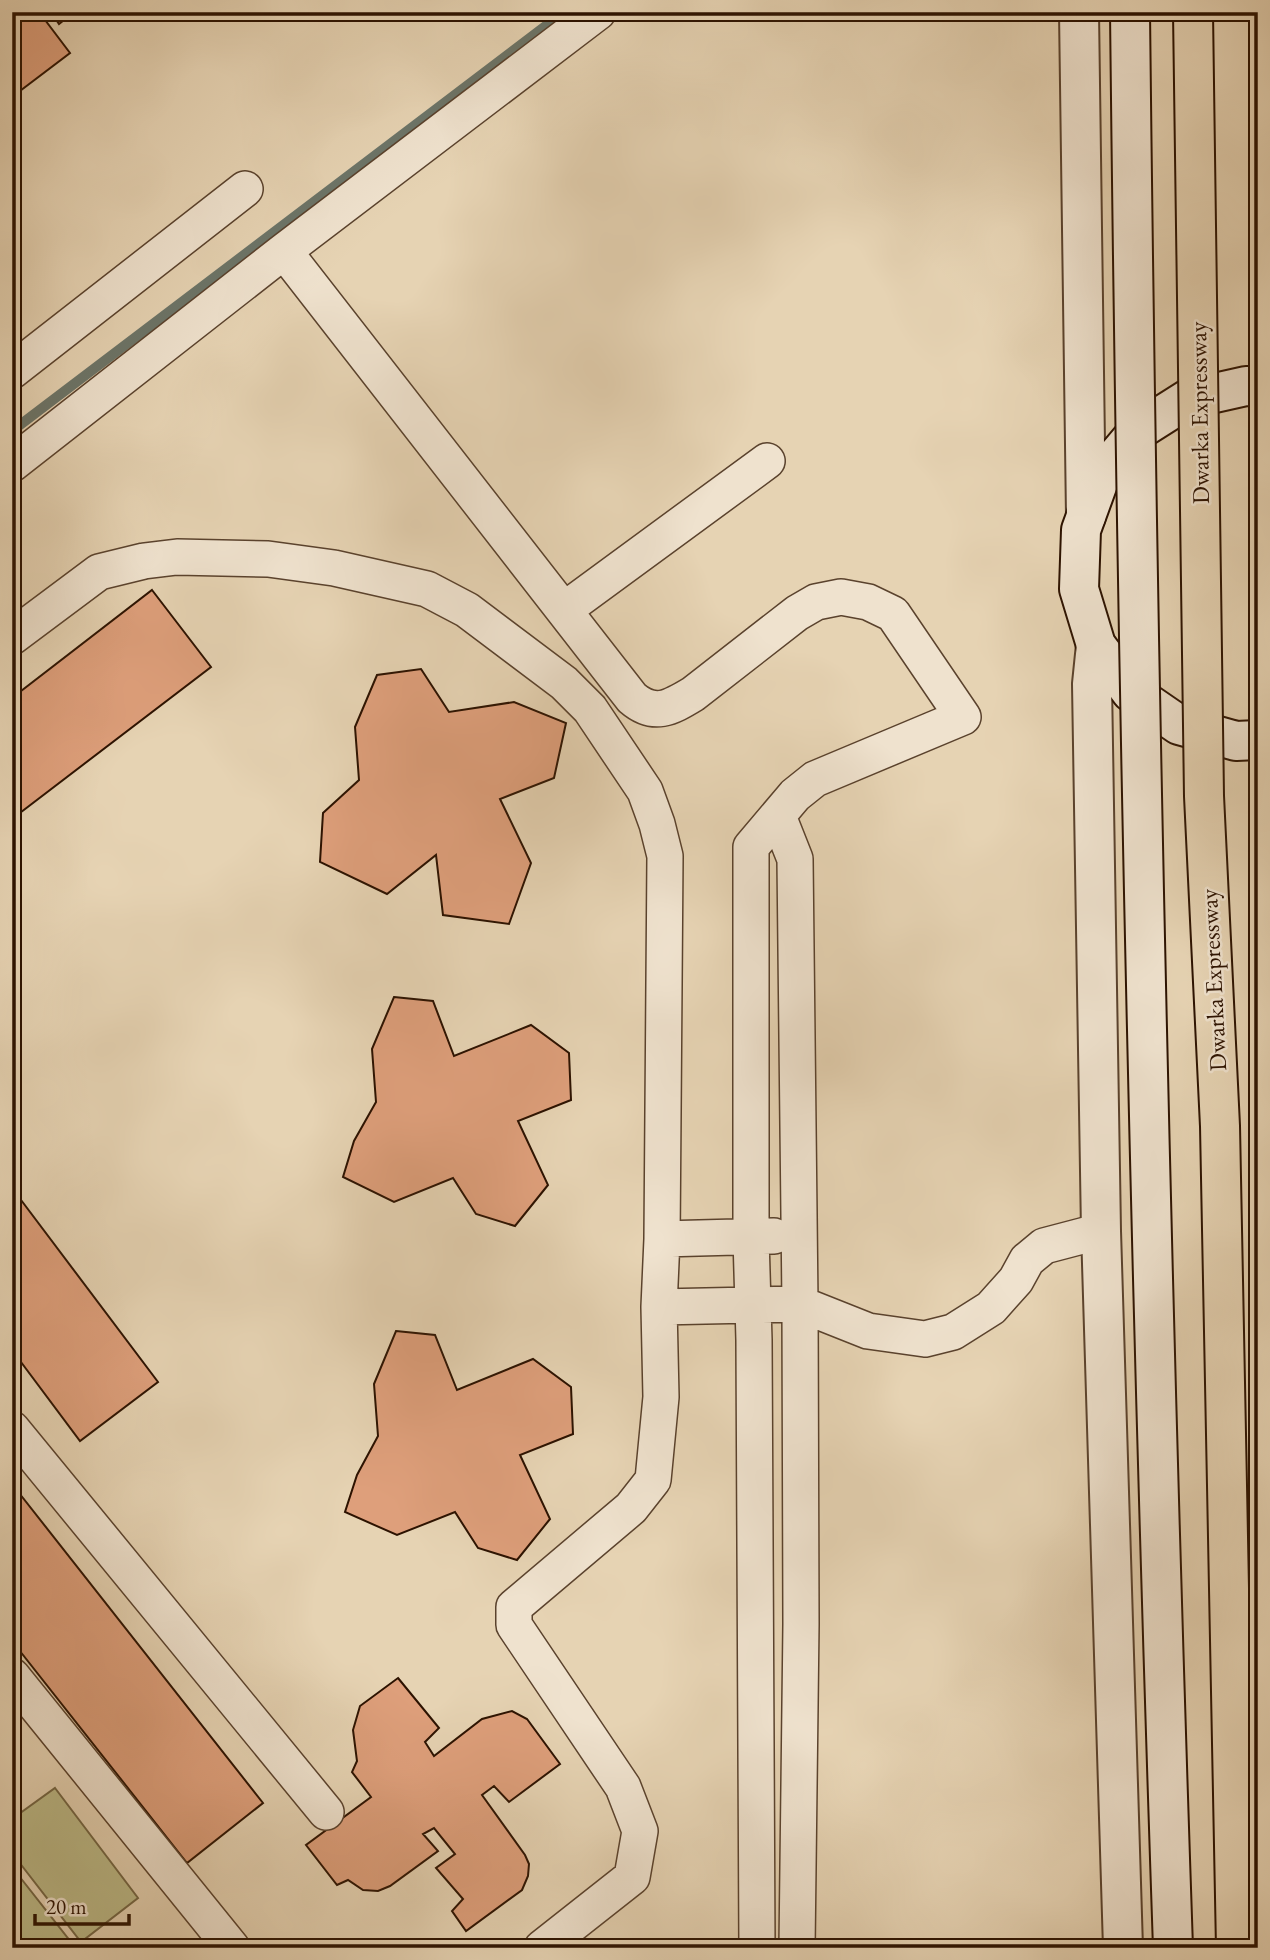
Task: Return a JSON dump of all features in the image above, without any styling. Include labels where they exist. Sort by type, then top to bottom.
[{"type":"highway","name":"Dwarka Expressway","points":[[1193,12],[1204,782],[1220,1126],[1236,1948]]},
{"type":"main road","points":[[1079,12],[1086,516]]},
{"type":"main road","points":[[1130,12],[1134,410],[1162,1630],[1172,1948]]},
{"type":"main road","points":[[1258,387],[1246,386],[1188,399],[1139,430],[1101,475],[1081,530],[1079,589],[1096,645],[1131,692],[1179,725],[1236,741],[1258,740]]},
{"type":"main road","points":[[1096,645],[1092,684],[1101,1231],[1123,1948]]},
{"type":"street","points":[[12,464],[284,251],[598,12]]},
{"type":"street","points":[[13,368],[245,189]]},
{"type":"street","points":[[284,251],[632,698],[643,707],[659,710],[677,704],[756,643],[816,602],[841,597],[868,602],[893,614],[963,717],[815,779],[794,795],[751,847],[751,1238],[754,1340],[757,1948]]},
{"type":"street","points":[[564,610],[767,461]]},
{"type":"street","points":[[12,637],[99,572],[144,561],[177,557],[268,559],[334,568],[427,589],[467,610],[564,683],[590,709],[645,792],[665,856],[659,1307],[661,1397],[653,1480],[631,1508],[514,1606],[513,1625],[623,1787],[639,1831],[632,1877],[542,1948]]},
{"type":"street","points":[[778,816],[795,859],[800,1304],[797,1948]]},
{"type":"street","points":[[659,1307],[800,1304],[868,1331],[925,1339],[953,1332],[991,1308],[1016,1280],[1027,1260],[1044,1246],[1101,1231]]},
{"type":"street","points":[[662,1239],[751,1238],[799,1234]]},
{"type":"street","points":[[12,1429],[326,1812]]},
{"type":"street","points":[[12,1676],[232,1948]]},
{"type":"shaded area","points":[[55,1788],[138,1898],[81,1942],[12,1853],[12,1819]]},
{"type":"shaded area","points":[[12,1867],[74,1946],[72,1948],[12,1948]]},
{"type":"building","points":[[12,12],[39,12],[70,53],[12,97]]},
{"type":"building","points":[[51,12],[74,12],[59,24]]},
{"type":"building","points":[[152,590],[211,667],[12,819],[12,698]]},
{"type":"building","points":[[421,669],[449,712],[514,702],[566,723],[554,778],[500,799],[531,863],[509,924],[443,915],[436,855],[387,894],[320,862],[323,813],[359,780],[355,727],[377,675]]},
{"type":"building","points":[[394,997],[433,1001],[454,1056],[531,1025],[569,1053],[571,1100],[518,1121],[548,1185],[515,1226],[476,1214],[453,1178],[394,1202],[343,1177],[354,1141],[376,1102],[372,1049]]},
{"type":"building","points":[[12,1188],[158,1382],[80,1441],[12,1350]]},
{"type":"building","points":[[396,1331],[435,1335],[457,1390],[533,1359],[571,1387],[573,1434],[520,1455],[550,1519],[517,1560],[478,1548],[455,1512],[397,1535],[345,1512],[357,1475],[378,1436],[374,1384]]},
{"type":"building","points":[[12,1484],[263,1803],[187,1863],[12,1641]]},
{"type":"building","points":[[398,1678],[439,1728],[425,1742],[434,1756],[482,1719],[512,1711],[527,1719],[560,1764],[509,1802],[494,1786],[482,1795],[525,1855],[529,1864],[528,1876],[522,1890],[466,1931],[452,1911],[463,1899],[436,1868],[455,1854],[434,1828],[423,1834],[438,1851],[390,1886],[378,1891],[363,1890],[348,1880],[337,1885],[306,1845],[371,1797],[352,1772],[357,1761],[353,1730],[360,1706]]},
{"type":"waterway","points":[[12,431],[564,12]]}]
